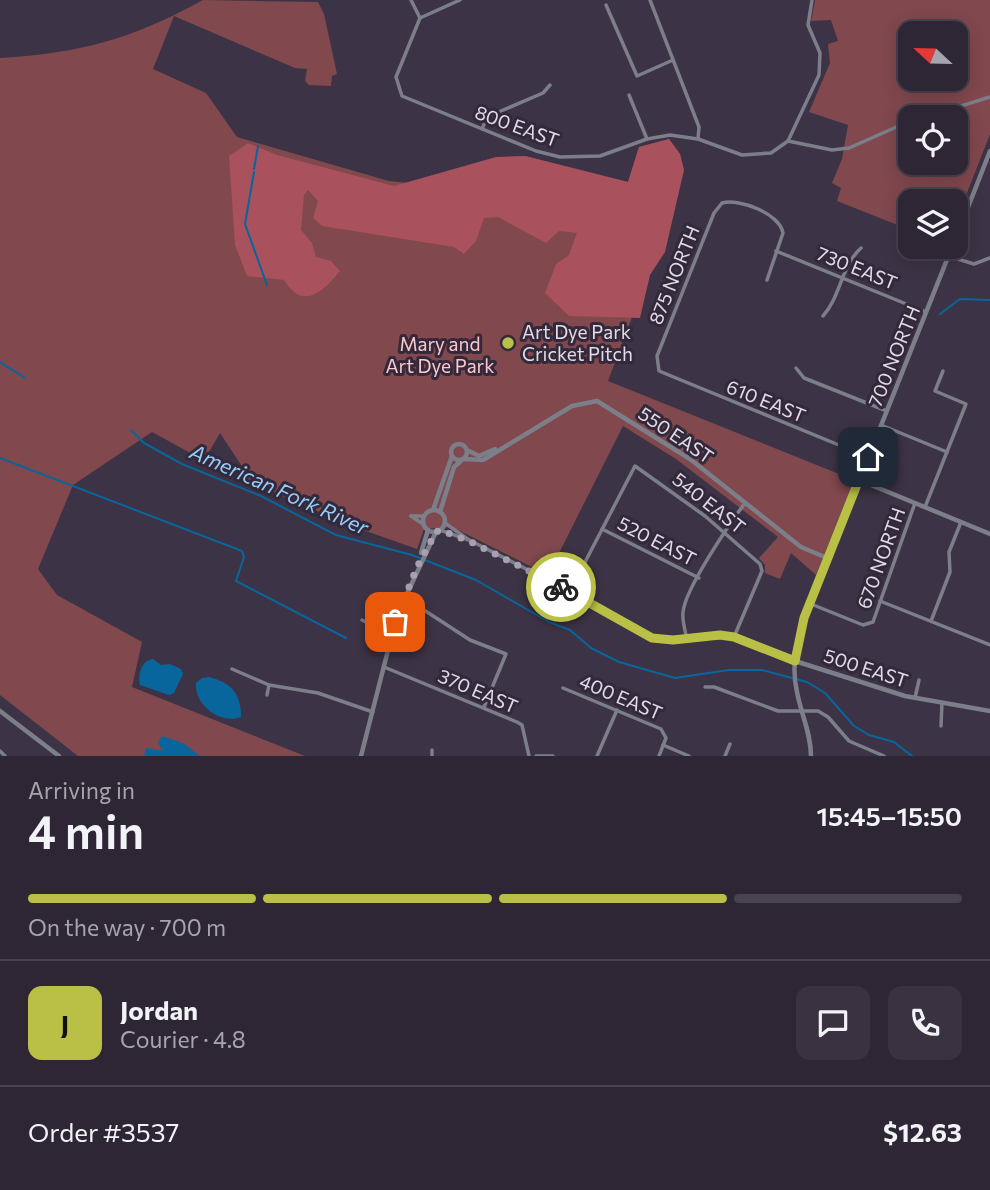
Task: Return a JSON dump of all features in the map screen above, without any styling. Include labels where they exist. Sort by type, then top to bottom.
[{"type":"street","points":[[411,0],[420,18],[460,0]]},
{"type":"street","points":[[650,0],[699,127],[698,139]]},
{"type":"street","points":[[812,0],[808,25],[819,49],[820,71],[788,141],[836,150],[854,147],[898,127]]},
{"type":"street","points":[[606,5],[636,76],[673,60]]},
{"type":"street","name":"800 EAST","points":[[420,18],[397,73],[397,87],[407,100],[540,152],[571,158],[604,156],[647,139],[674,135],[698,139],[742,155],[771,153],[788,141]]},
{"type":"street","points":[[482,129],[486,117],[543,93],[550,85]]},
{"type":"street","points":[[629,95],[647,139]]},
{"type":"street","points":[[964,105],[990,97]]},
{"type":"street","points":[[968,207],[990,151]]},
{"type":"street","name":"875 NORTH","points":[[657,367],[657,356],[714,213],[720,205],[729,201],[770,215],[782,225],[783,233],[776,251]]},
{"type":"street","points":[[823,316],[832,306],[851,257],[861,248]]},
{"type":"street","points":[[766,280],[776,251]]},
{"type":"street","name":"730 EAST","points":[[776,251],[926,312]]},
{"type":"street","points":[[958,259],[974,264],[990,258]]},
{"type":"street","name":"700 NORTH","points":[[811,756],[796,691],[795,661],[798,637],[809,603],[947,259]]},
{"type":"street","name":"610 EAST","points":[[657,367],[665,376],[868,457]]},
{"type":"street","points":[[796,368],[804,378],[887,411]]},
{"type":"street","points":[[925,507],[966,404],[935,391],[943,371]]},
{"type":"street","name":"550 EAST","points":[[467,450],[479,456],[572,406],[597,401],[680,452],[802,547],[827,558]]},
{"type":"street","points":[[881,425],[947,452]]},
{"type":"street","points":[[423,552],[445,523],[440,512],[453,470],[467,450],[464,445],[455,445],[433,510],[425,516],[411,516],[428,530],[438,531]]},
{"type":"street","name":"550 EAST","points":[[462,460],[483,460],[499,447]]},
{"type":"street","points":[[452,456],[462,460]]},
{"type":"street","name":"540 EAST","points":[[602,529],[635,466],[724,531],[761,568],[734,637]]},
{"type":"street","points":[[859,480],[990,534]]},
{"type":"street","points":[[687,639],[683,608],[724,531],[745,503]]},
{"type":"street","name":"670 NORTH","points":[[809,603],[863,625],[873,622],[915,503]]},
{"type":"street","points":[[433,510],[440,512]]},
{"type":"street","points":[[423,524],[425,516]]},
{"type":"street","points":[[931,621],[950,572],[949,552],[961,522]]},
{"type":"street","name":"500 EAST","points":[[445,523],[469,541]]},
{"type":"street","points":[[570,592],[602,529]]},
{"type":"street","name":"520 EAST","points":[[602,529],[699,578]]},
{"type":"street","points":[[361,756],[391,636],[423,552],[428,530]]},
{"type":"street","name":"500 EAST","points":[[438,531],[469,541],[570,592],[641,634],[662,640],[734,637],[795,661],[915,698],[990,710]]},
{"type":"street","points":[[404,597],[463,636],[506,654],[484,707]]},
{"type":"street","points":[[880,601],[990,645]]},
{"type":"street","points":[[362,620],[391,636]]},
{"type":"street","name":"370 EAST","points":[[384,667],[522,725],[529,756]]},
{"type":"street","points":[[232,669],[268,685],[318,693],[373,712]]},
{"type":"street","points":[[915,698],[919,680]]},
{"type":"street","points":[[267,695],[268,685]]},
{"type":"street","points":[[705,687],[714,687],[778,711],[823,713],[849,741],[884,756]]},
{"type":"street","name":"400 EAST","points":[[563,688],[661,729],[665,734],[663,745]]},
{"type":"street","points":[[941,726],[942,702]]},
{"type":"street","points":[[597,756],[617,710]]},
{"type":"street","points":[[0,719],[2,712],[59,756]]},
{"type":"street","points":[[725,756],[730,744]]},
{"type":"street","points":[[659,756],[663,745],[689,756]]},
{"type":"street","points":[[432,750],[432,756]]},
{"type":"street","points":[[0,751],[5,756]]},
{"type":"street","points":[[537,756],[553,756]]},
{"type":"green space","name":"Mary and Art Dye Park","points":[[203,0],[318,2],[324,14],[337,74],[332,76],[331,86],[309,85],[305,81],[307,69],[295,68],[174,16],[153,69],[206,93],[237,137],[389,181],[420,184],[525,156],[628,182],[639,147],[669,139],[680,154],[684,170],[675,203],[608,381],[854,480],[816,575],[791,553],[780,579],[765,573],[765,565],[759,558],[778,537],[676,459],[623,426],[548,575],[452,527],[424,529],[417,549],[349,525],[246,480],[245,471],[220,433],[206,457],[196,456],[152,432],[73,485],[38,569],[57,595],[142,642],[132,687],[305,756],[78,756],[0,695],[0,58],[56,52],[105,42],[153,25]]},
{"type":"green space","points":[[815,0],[990,0],[990,134],[968,190],[898,189],[898,225],[837,201],[841,188],[832,183],[842,159],[848,125],[809,112],[830,63],[828,44],[838,41],[831,20],[811,21]]},
{"type":"shaded area","points":[[669,139],[680,154],[684,170],[665,252],[650,275],[640,318],[569,316],[545,293],[556,264],[569,255],[577,233],[559,231],[546,243],[498,217],[484,218],[476,241],[464,254],[454,247],[322,226],[313,218],[318,201],[308,190],[304,195],[301,230],[312,243],[316,257],[331,261],[340,271],[327,286],[313,295],[306,296],[298,295],[284,280],[247,276],[235,245],[229,156],[248,143],[277,155],[394,186],[496,157],[525,156],[628,182],[639,147]]},
{"type":"water","points":[[153,659],[161,665],[170,664],[181,669],[183,674],[174,693],[169,695],[140,685],[141,669],[146,662]]},
{"type":"water","points":[[209,677],[234,691],[241,717],[233,719],[217,716],[204,706],[199,699],[196,683]]},
{"type":"water","points":[[162,736],[183,743],[200,756],[144,756],[146,748],[163,751],[158,743]]},
{"type":"waterway","points":[[254,169],[258,146]]},
{"type":"waterway","points":[[254,172],[245,224],[267,285]]},
{"type":"waterway","points":[[940,314],[960,299],[990,300]]},
{"type":"waterway","name":"American Fork River","points":[[0,362],[25,378]]},
{"type":"waterway","name":"American Fork River","points":[[131,430],[144,443],[182,464],[261,496],[336,535],[412,555],[476,580],[549,622],[570,630],[591,648],[619,662],[675,678],[729,670],[762,670],[807,682],[825,693],[854,726],[869,735],[894,742],[912,756]]},
{"type":"waterway","points":[[0,458],[242,551],[244,557],[236,581],[346,638]]},
{"type":"way so far","points":[[395,622],[417,567],[436,532],[440,530],[469,541],[561,587]]},
{"type":"place","name":"Art Dye Park Cricket Pitch","points":[[508,343]]},
{"type":"route","points":[[561,587],[652,638],[673,640],[720,635],[734,637],[795,661],[796,645],[804,618],[868,457]]}]
